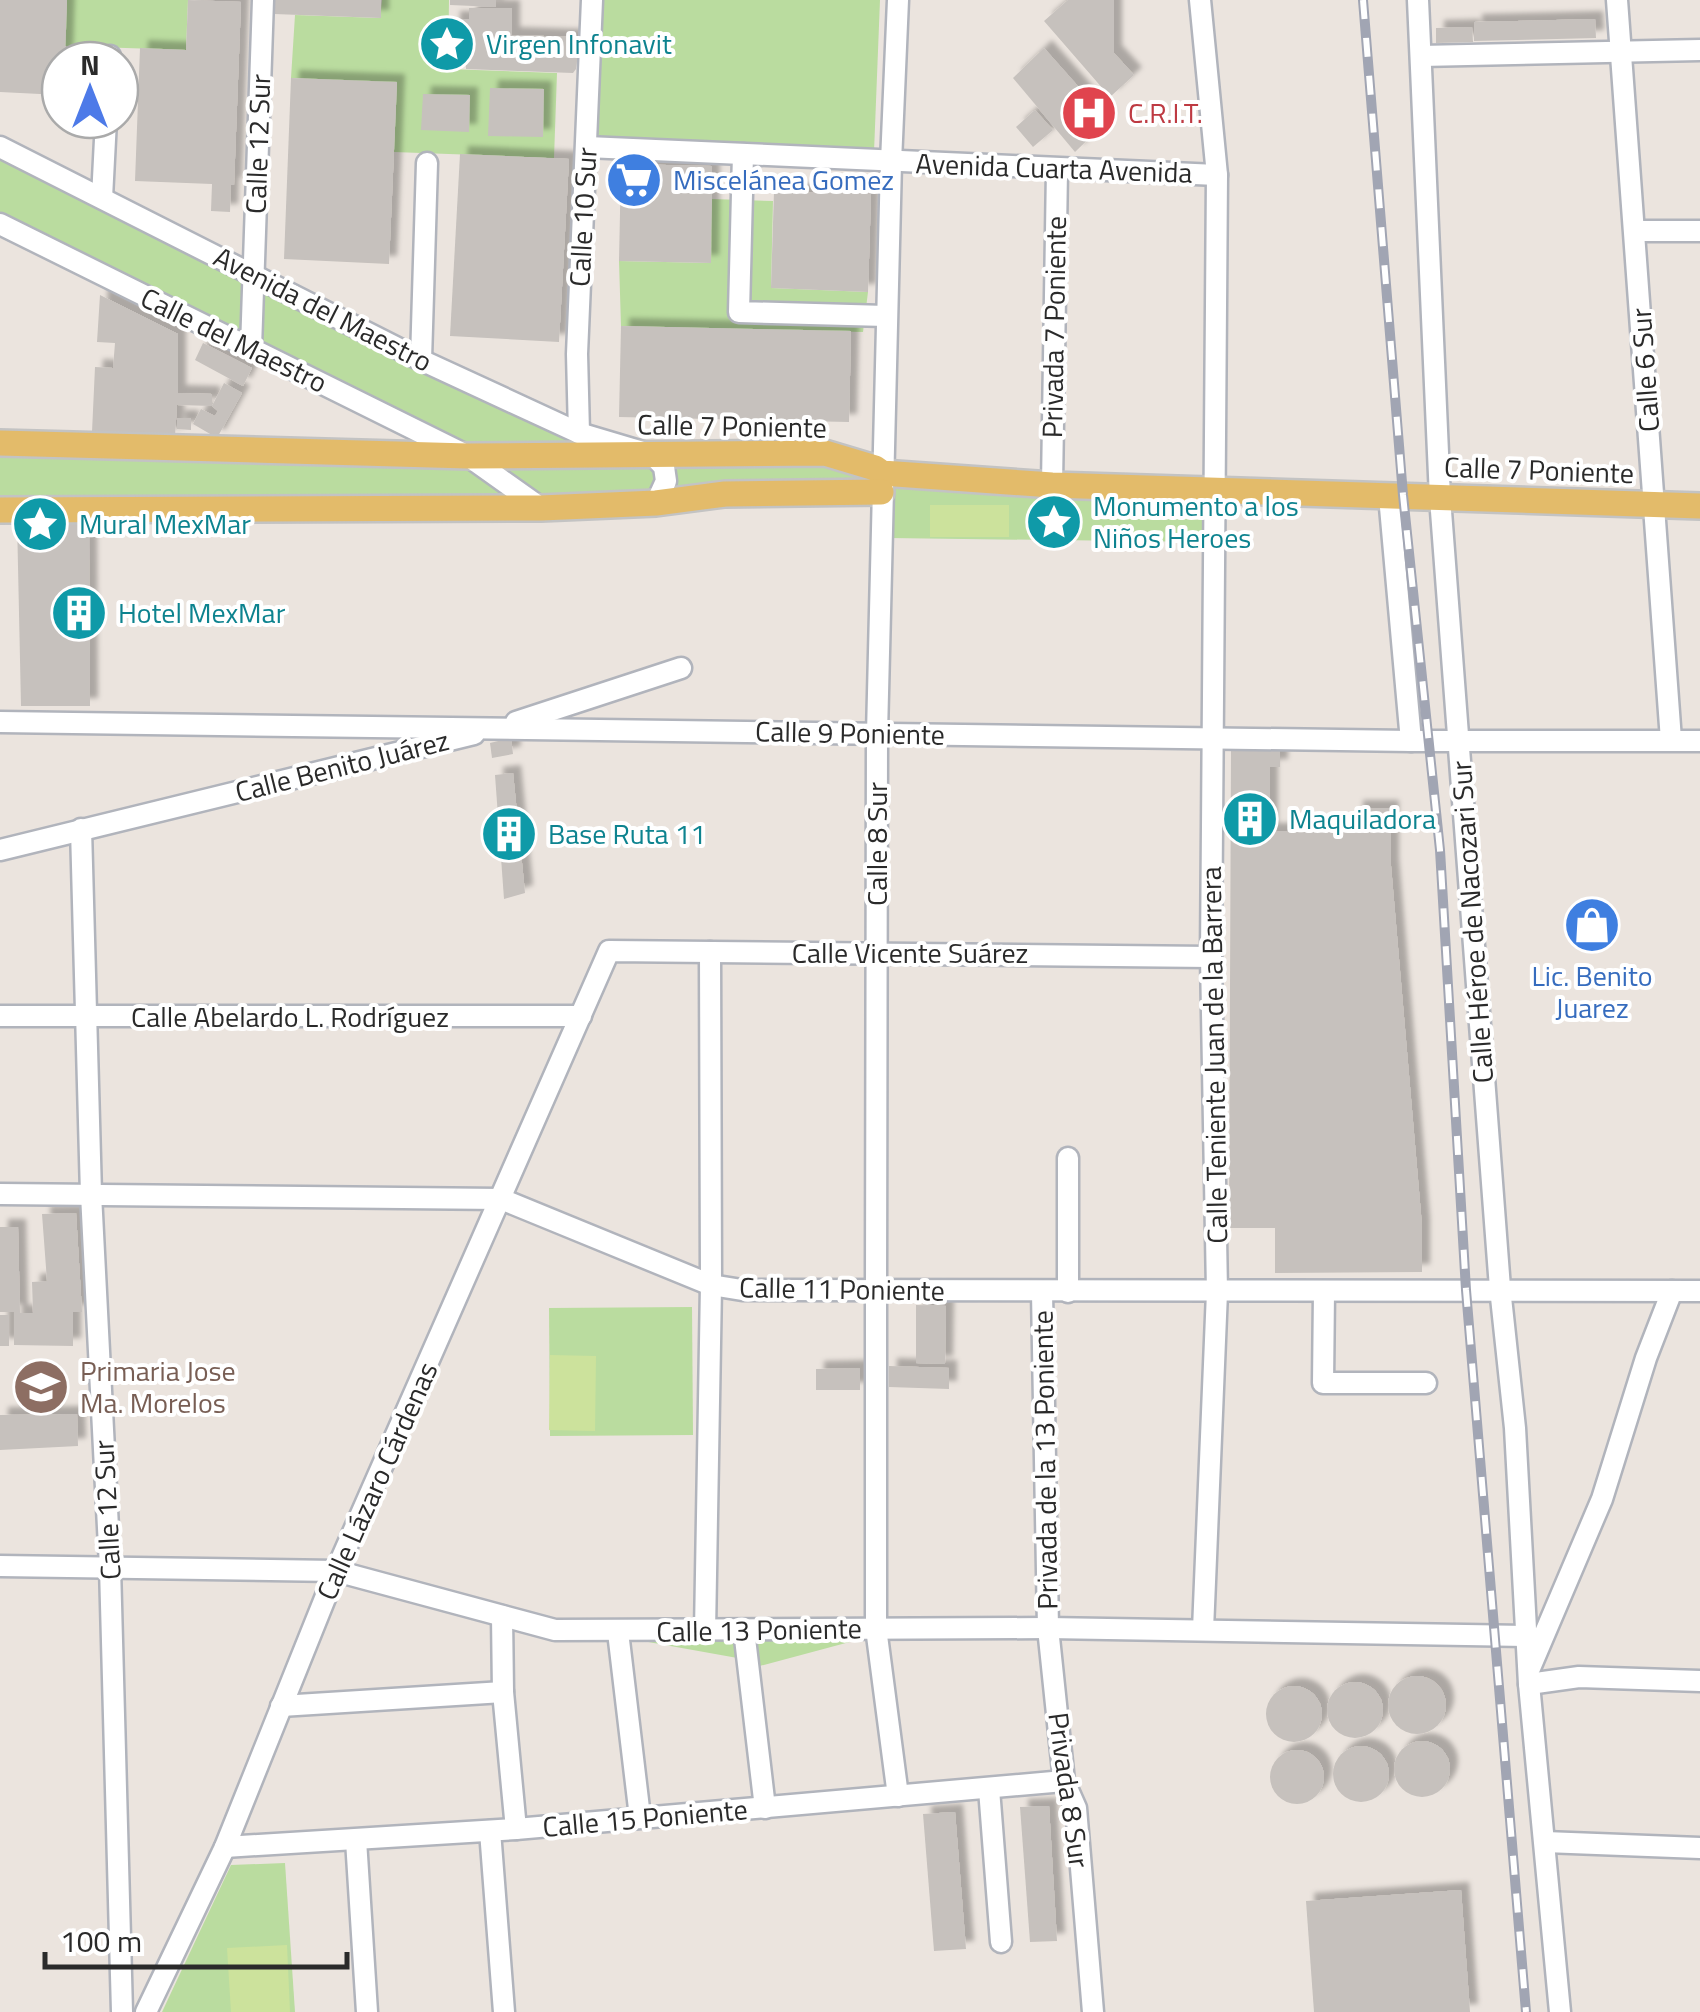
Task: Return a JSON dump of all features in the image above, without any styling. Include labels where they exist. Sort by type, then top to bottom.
[{"type":"main road","name":"Calle 7 Poniente","points":[[0,443],[468,456],[825,453],[874,468],[882,482]]},
{"type":"main road","name":"Calle 7 Poniente","points":[[0,510],[542,508],[656,503],[882,482],[1216,488],[1700,506]]},
{"type":"street","name":"Calle 12 Sur","points":[[250,348],[263,0]]},
{"type":"street","name":"Calle 10 Sur","points":[[579,433],[577,354],[592,0]]},
{"type":"street","name":"Calle 8 Sur","points":[[898,0],[890,162],[877,734],[876,1291],[876,1628],[898,1796]]},
{"type":"street","name":"Calle Teniente Juan de la Barrera","points":[[1200,0],[1217,174],[1211,956],[1217,1292],[1203,1630]]},
{"type":"street","name":"Calle Héroe de Nacozari Sur","points":[[1418,0],[1440,498],[1500,1288],[1515,1428],[1528,1678],[1560,2012]]},
{"type":"street","name":"Calle 6 Sur","points":[[1617,0],[1671,740]]},
{"type":"street","points":[[1421,56],[1700,50]]},
{"type":"street","points":[[102,198],[105,140]]},
{"type":"street","name":"Avenida Cuarta Avenida","points":[[587,146],[1217,174]]},
{"type":"street","name":"Avenida del Maestro","points":[[0,147],[421,360],[579,433],[653,454]]},
{"type":"street","points":[[744,154],[738,312],[886,316]]},
{"type":"street","points":[[421,360],[427,163]]},
{"type":"street","name":"Privada 7 Poniente","points":[[1052,484],[1057,169]]},
{"type":"street","name":"Calle del Maestro","points":[[0,224],[468,456],[542,508]]},
{"type":"street","points":[[1635,231],[1700,232]]},
{"type":"street","points":[[653,454],[664,466],[666,480],[656,503]]},
{"type":"street","points":[[1390,496],[1411,741]]},
{"type":"street","name":"Calle Benito Juárez","points":[[0,850],[502,726],[681,668]]},
{"type":"street","name":"Calle 9 Poniente","points":[[0,722],[1411,741],[1700,741]]},
{"type":"street","name":"Calle 12 Sur","points":[[82,829],[91,1194],[110,1567],[122,2012]]},
{"type":"street","name":"Calle Vicente Suárez","points":[[609,951],[1211,956]]},
{"type":"street","name":"Calle Lázaro Cárdenas","points":[[146,2012],[225,1847],[336,1572],[609,951]]},
{"type":"street","points":[[705,1632],[711,1285],[710,952]]},
{"type":"street","name":"Calle Abelardo L. Rodríguez","points":[[0,1016],[581,1016]]},
{"type":"street","points":[[1068,1158],[1068,1292]]},
{"type":"street","name":"Calle 11 Poniente","points":[[0,1194],[501,1199],[711,1285],[742,1290],[1700,1291]]},
{"type":"street","points":[[1672,1291],[1646,1358],[1602,1499],[1528,1678],[1700,1681]]},
{"type":"street","name":"Privada de la 13 Poniente","points":[[1042,1292],[1048,1628]]},
{"type":"street","points":[[1324,1292],[1323,1383],[1426,1383]]},
{"type":"street","name":"Calle 13 Poniente","points":[[0,1566],[336,1572],[555,1630],[1048,1628],[1526,1636]]},
{"type":"street","points":[[502,1616],[502,1692],[516,1830]]},
{"type":"street","name":"Privada 8 Sur","points":[[1048,1628],[1064,1781],[1076,1808],[1093,2012]]},
{"type":"street","points":[[744,1630],[765,1808]]},
{"type":"street","points":[[618,1632],[640,1818]]},
{"type":"street","points":[[281,1706],[502,1692]]},
{"type":"street","name":"Calle 15 Poniente","points":[[225,1847],[516,1830],[1064,1781]]},
{"type":"street","points":[[989,1789],[1001,1942]]},
{"type":"street","points":[[490,1832],[504,2012]]},
{"type":"street","points":[[356,1840],[367,2012]]},
{"type":"street","points":[[1544,1842],[1700,1848]]},
{"type":"green space","points":[[67,0],[188,0],[186,50],[140,48],[140,40],[65,40]]},
{"type":"green space","points":[[382,0],[449,0],[448,69],[557,73],[554,158],[394,152],[397,83],[291,78],[295,15],[380,18]]},
{"type":"green space","points":[[603,0],[880,0],[874,152],[596,139]]},
{"type":"green space","points":[[0,149],[572,438],[569,454],[503,455],[460,443],[0,221]]},
{"type":"green space","points":[[712,199],[773,201],[771,288],[868,292],[863,332],[621,326],[619,261],[710,263]]},
{"type":"green space","points":[[0,444],[825,454],[867,468],[876,489],[0,509]]},
{"type":"green space","points":[[885,480],[1207,492],[1205,542],[889,538]]},
{"type":"green space","points":[[930,505],[1009,505],[1009,537],[930,537]]},
{"type":"green space","points":[[692,1307],[693,1435],[550,1436],[549,1308]]},
{"type":"green space","points":[[550,1355],[596,1356],[595,1431],[549,1430]]},
{"type":"green space","points":[[872,1636],[756,1667],[743,1659],[626,1638]]},
{"type":"green space","points":[[285,1863],[295,2012],[162,2012],[231,1865]]},
{"type":"green space","points":[[287,1945],[290,2012],[231,2012],[227,1948]]},
{"type":"building","points":[[0,0],[67,0],[66,40],[40,40],[40,94],[0,92]]},
{"type":"building","points":[[188,0],[241,2],[230,212],[211,211],[212,184],[135,181],[137,140],[140,140],[140,48],[186,50]]},
{"type":"building","points":[[275,0],[381,0],[381,18],[274,14]]},
{"type":"building","points":[[450,0],[496,0],[496,7],[450,5]]},
{"type":"building","points":[[1068,0],[1114,0],[1114,53],[1134,75],[1110,97],[1044,21]]},
{"type":"building","points":[[469,8],[512,8],[512,35],[577,37],[576,69],[573,73],[466,69],[465,51],[447,52],[447,37],[452,37],[452,19],[469,19]]},
{"type":"building","points":[[1595,19],[1596,38],[1474,41],[1474,22]]},
{"type":"building","points":[[1472,27],[1473,42],[1436,43],[1436,28]]},
{"type":"building","points":[[1044,48],[1108,120],[1075,152],[1013,78]]},
{"type":"building","points":[[291,78],[397,82],[389,264],[284,259]]},
{"type":"building","points":[[490,88],[544,89],[543,137],[488,136]]},
{"type":"building","points":[[423,94],[470,95],[469,132],[421,130]]},
{"type":"building","points":[[1035,110],[1053,130],[1033,147],[1016,127]]},
{"type":"building","points":[[460,154],[569,159],[559,342],[450,336]]},
{"type":"building","points":[[621,164],[712,166],[711,263],[619,261]]},
{"type":"building","points":[[774,191],[871,194],[868,292],[771,288]]},
{"type":"building","points":[[100,295],[178,334],[178,393],[212,394],[212,406],[177,405],[175,436],[92,432],[95,367],[113,368],[115,343],[97,342]]},
{"type":"building","points":[[621,326],[851,331],[849,422],[619,417]]},
{"type":"building","points":[[203,343],[252,368],[243,386],[195,360]]},
{"type":"building","points":[[224,383],[242,393],[217,438],[193,424],[201,409],[215,416],[218,411],[212,406]]},
{"type":"building","points":[[177,418],[191,418],[191,430],[177,429]]},
{"type":"building","points":[[89,519],[90,706],[21,706],[17,520]]},
{"type":"building","name":"Base Ruta 11","points":[[511,738],[513,754],[492,758],[490,743]]},
{"type":"building","points":[[1280,749],[1280,767],[1270,767],[1270,831],[1355,831],[1355,808],[1391,808],[1391,866],[1422,1226],[1422,1272],[1275,1273],[1275,1228],[1229,1228],[1231,750]]},
{"type":"building","name":"Base Ruta 11","points":[[513,773],[525,893],[504,899],[495,775]]},
{"type":"building","points":[[76,1213],[82,1312],[73,1312],[73,1346],[14,1345],[14,1312],[0,1312],[0,1227],[18,1227],[20,1313],[33,1313],[32,1282],[47,1281],[42,1214]]},
{"type":"building","points":[[916,1305],[946,1306],[945,1364],[916,1363]]},
{"type":"building","points":[[0,1315],[9,1315],[9,1346],[0,1346]]},
{"type":"building","points":[[889,1366],[949,1368],[949,1389],[889,1387]]},
{"type":"building","points":[[860,1368],[860,1390],[816,1390],[816,1369]]},
{"type":"building","points":[[77,1414],[78,1446],[0,1450],[0,1415]]},
{"type":"building","points":[[1417,1676],[1438,1684],[1446,1705],[1438,1726],[1417,1734],[1396,1726],[1388,1705],[1396,1684]]},
{"type":"building","points":[[1355,1682],[1375,1690],[1383,1710],[1375,1730],[1355,1738],[1335,1730],[1327,1710],[1335,1690]]},
{"type":"building","points":[[1294,1686],[1314,1694],[1322,1714],[1314,1734],[1294,1742],[1274,1734],[1266,1714],[1274,1694]]},
{"type":"building","points":[[1422,1741],[1442,1749],[1450,1769],[1442,1789],[1422,1797],[1402,1789],[1394,1769],[1402,1749]]},
{"type":"building","points":[[1361,1746],[1381,1754],[1389,1774],[1381,1794],[1361,1802],[1341,1794],[1333,1774],[1341,1754]]},
{"type":"building","points":[[1297,1750],[1316,1758],[1324,1777],[1316,1796],[1297,1804],[1278,1796],[1270,1777],[1278,1758]]},
{"type":"building","points":[[1049,1806],[1057,1941],[1030,1942],[1020,1807]]},
{"type":"building","points":[[955,1812],[966,1949],[934,1951],[923,1814]]},
{"type":"building","points":[[1461,1890],[1470,2012],[1314,2012],[1306,1901]]},
{"type":"railway","points":[[1363,0],[1403,495],[1440,850],[1466,1290],[1526,2012]]},
{"type":"place","name":"Virgen Infonavit","points":[[447,44]]},
{"type":"place","name":"C.R.I.T.","points":[[1089,113]]},
{"type":"place","name":"Miscelánea Gomez","points":[[634,180]]},
{"type":"place","name":"Monumento a los Niños Heroes","points":[[1054,522]]},
{"type":"place","name":"Mural MexMar","points":[[40,524]]},
{"type":"place","name":"Hotel MexMar","points":[[79,613]]},
{"type":"place","name":"Maquiladora","points":[[1250,819]]},
{"type":"place","name":"Base Ruta 11","points":[[509,834]]},
{"type":"place","name":"Lic. Benito Juarez","points":[[1592,925]]},
{"type":"place","name":"Primaria Jose Ma. Morelos","points":[[41,1387]]}]
